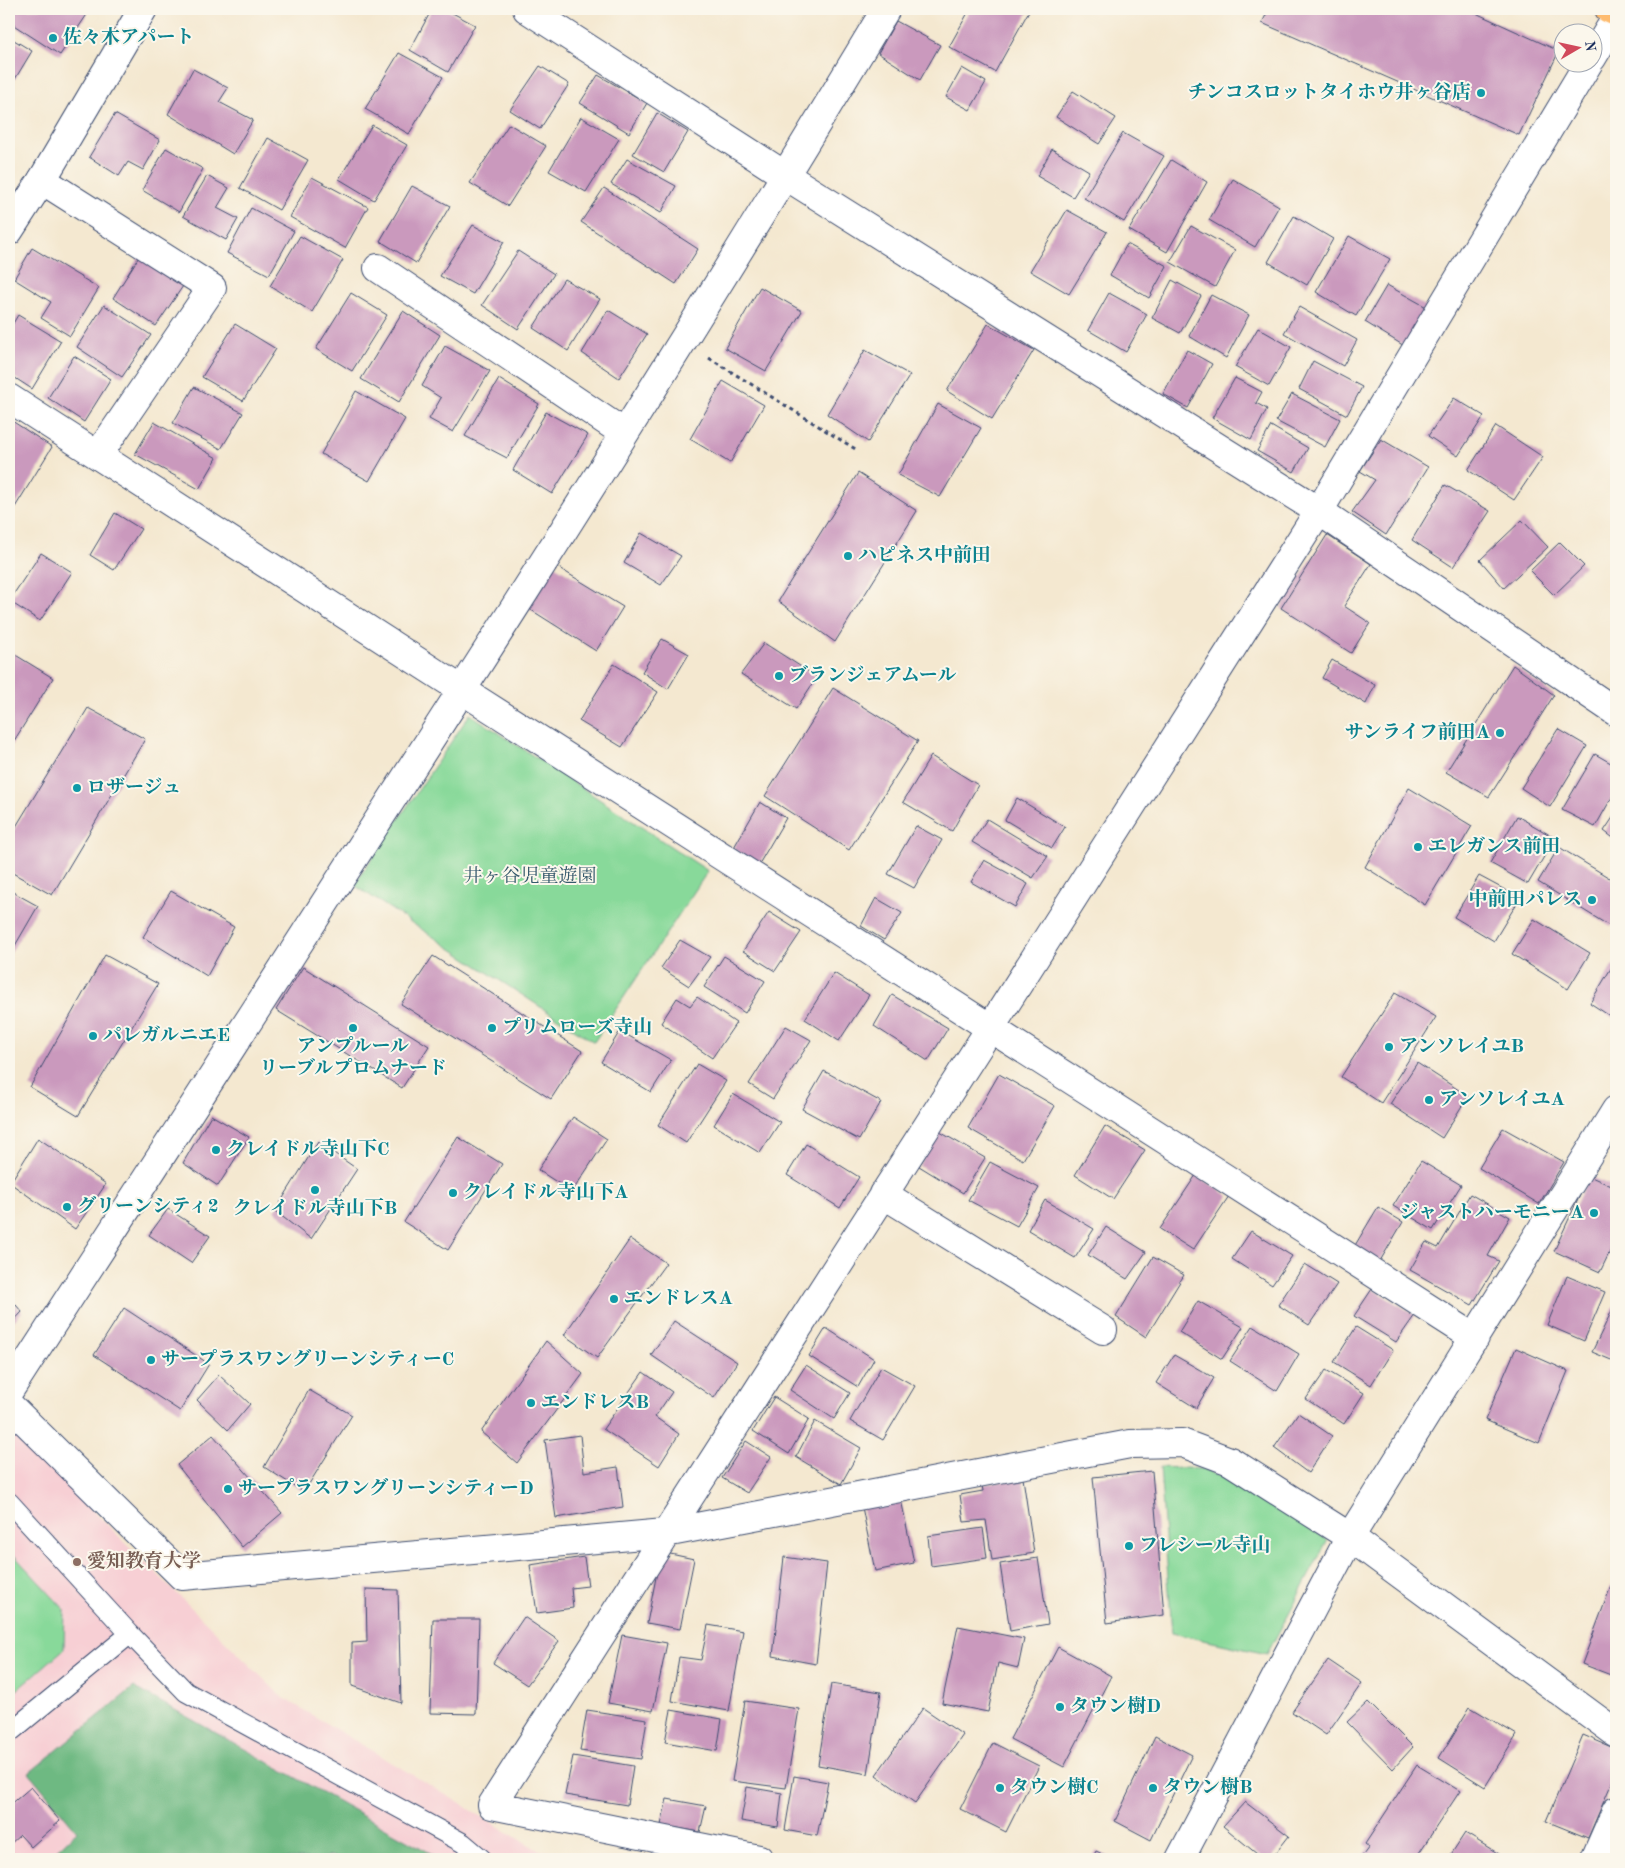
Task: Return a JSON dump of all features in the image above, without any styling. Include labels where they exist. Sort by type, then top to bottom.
[{"type":"main road","points":[[1609,9],[1616,12]]},
{"type":"street","points":[[9,230],[42,180],[143,9]]},
{"type":"street","points":[[527,9],[786,176],[1318,511],[1616,712]]},
{"type":"street","points":[[9,1390],[462,690],[786,176],[886,9]]},
{"type":"street","points":[[1602,41],[1616,18]]},
{"type":"street","points":[[759,1859],[492,1805],[1318,511],[1584,72]]},
{"type":"street","points":[[42,180],[212,288],[98,455]]},
{"type":"street","points":[[378,268],[624,433]]},
{"type":"street","points":[[9,398],[1475,1338]]},
{"type":"street","points":[[1180,1859],[1350,1537],[1616,1110]]},
{"type":"street","points":[[883,1194],[1103,1330]]},
{"type":"street","points":[[9,1405],[182,1576],[665,1533],[1130,1444],[1182,1444],[1230,1461],[1350,1537],[1616,1733]]},
{"type":"street","points":[[1595,1859],[1616,1812]]},
{"type":"lane","points":[[9,1502],[186,1692],[463,1843],[482,1859]]},
{"type":"lane","points":[[9,1733],[130,1634]]},
{"type":"path","points":[[682,341],[857,450]]},
{"type":"shaded area","name":"愛知教育大学","points":[[9,1428],[282,1697],[538,1850],[609,1859],[9,1859]]},
{"type":"green space","name":"井ヶ谷児童遊園","points":[[470,714],[708,871],[594,1042],[354,885]]},
{"type":"green space","points":[[1160,1467],[1204,1469],[1243,1485],[1328,1540],[1267,1654],[1172,1633]]},
{"type":"green space","points":[[9,1550],[65,1610],[64,1649],[9,1697]]},
{"type":"green space","points":[[134,1687],[441,1859],[339,1859],[331,1856],[318,1859],[47,1859],[77,1831],[29,1773]]},
{"type":"building","name":"佐々木アパート","points":[[9,9],[81,9],[88,13],[60,55],[9,22]]},
{"type":"building","points":[[432,9],[445,9],[475,25],[448,72],[410,50]]},
{"type":"building","points":[[970,9],[1030,9],[995,72],[949,47]]},
{"type":"building","name":"チンコスロットタイホウ井ヶ谷店","points":[[1269,9],[1467,9],[1552,48],[1552,66],[1519,135],[1262,23]]},
{"type":"building","points":[[896,21],[940,45],[920,80],[878,53]]},
{"type":"building","points":[[9,37],[32,51],[9,89]]},
{"type":"building","points":[[399,53],[443,77],[409,134],[365,109]]},
{"type":"building","points":[[540,66],[569,84],[540,129],[510,110]]},
{"type":"building","points":[[962,68],[986,82],[970,110],[946,97]]},
{"type":"building","points":[[193,69],[228,88],[219,102],[253,120],[233,154],[168,114]]},
{"type":"building","points":[[598,75],[647,103],[629,133],[580,103]]},
{"type":"building","points":[[1073,91],[1116,118],[1099,144],[1056,117]]},
{"type":"building","points":[[657,113],[688,132],[664,172],[633,154]]},
{"type":"building","points":[[115,114],[160,140],[143,170],[128,162],[119,176],[89,157]]},
{"type":"building","points":[[581,117],[619,139],[586,192],[549,171]]},
{"type":"building","points":[[509,124],[546,146],[508,206],[470,183]]},
{"type":"building","points":[[372,125],[407,145],[374,200],[339,179]]},
{"type":"building","points":[[1123,133],[1164,156],[1124,222],[1084,198]]},
{"type":"building","points":[[268,138],[308,160],[279,210],[240,188]]},
{"type":"building","points":[[166,148],[203,169],[179,212],[142,190]]},
{"type":"building","points":[[1052,149],[1089,171],[1073,197],[1037,176]]},
{"type":"building","points":[[627,159],[676,186],[661,213],[611,184]]},
{"type":"building","points":[[1171,160],[1207,182],[1167,252],[1129,230]]},
{"type":"building","points":[[207,176],[229,188],[217,208],[238,219],[226,240],[183,216]]},
{"type":"building","points":[[312,177],[368,207],[345,248],[290,217]]},
{"type":"building","points":[[1233,179],[1279,206],[1255,247],[1209,220]]},
{"type":"building","points":[[412,186],[450,206],[416,263],[380,241]]},
{"type":"building","points":[[604,188],[698,249],[676,284],[581,222]]},
{"type":"building","points":[[251,208],[294,231],[269,275],[227,253]]},
{"type":"building","points":[[1067,210],[1107,232],[1069,294],[1030,271]]},
{"type":"building","points":[[1294,216],[1333,239],[1307,285],[1268,262]]},
{"type":"building","points":[[473,225],[504,242],[473,294],[440,276]]},
{"type":"building","points":[[1191,226],[1235,250],[1215,287],[1170,262]]},
{"type":"building","points":[[300,236],[343,260],[312,312],[270,286]]},
{"type":"building","points":[[1349,236],[1390,259],[1356,316],[1316,292]]},
{"type":"building","points":[[1127,244],[1167,266],[1149,298],[1110,275]]},
{"type":"building","points":[[32,248],[99,288],[70,336],[41,318],[51,302],[14,279]]},
{"type":"building","points":[[518,251],[554,274],[518,329],[482,305]]},
{"type":"building","points":[[140,255],[185,283],[156,326],[113,298]]},
{"type":"building","points":[[564,279],[600,299],[568,351],[533,328]]},
{"type":"building","points":[[1172,280],[1201,296],[1180,333],[1152,318]]},
{"type":"building","points":[[1387,285],[1430,309],[1406,347],[1365,322]]},
{"type":"building","points":[[760,287],[802,311],[766,371],[725,348]]},
{"type":"building","points":[[351,293],[387,315],[352,371],[316,349]]},
{"type":"building","points":[[1109,293],[1147,314],[1126,352],[1088,330]]},
{"type":"building","points":[[1211,295],[1249,315],[1226,358],[1189,336]]},
{"type":"building","points":[[104,305],[151,335],[122,377],[77,347]]},
{"type":"building","points":[[1299,307],[1357,340],[1343,366],[1284,333]]},
{"type":"building","points":[[608,310],[647,334],[619,378],[582,353]]},
{"type":"building","points":[[403,311],[440,335],[399,402],[361,379]]},
{"type":"building","points":[[18,315],[61,341],[32,389],[9,374],[9,330]]},
{"type":"building","points":[[235,324],[276,349],[243,401],[202,377]]},
{"type":"building","points":[[988,324],[1034,350],[992,419],[947,391]]},
{"type":"building","points":[[1258,328],[1291,347],[1269,386],[1235,367]]},
{"type":"building","points":[[445,346],[490,371],[453,432],[429,419],[441,398],[422,386]]},
{"type":"building","points":[[865,350],[910,375],[868,442],[827,414]]},
{"type":"building","points":[[1187,350],[1212,364],[1188,408],[1163,394]]},
{"type":"building","points":[[74,356],[111,379],[84,422],[48,398]]},
{"type":"building","points":[[1313,361],[1362,387],[1347,415],[1299,389]]},
{"type":"building","points":[[1235,378],[1262,392],[1256,403],[1267,409],[1251,440],[1212,418]]},
{"type":"building","points":[[499,379],[539,404],[507,458],[465,436]]},
{"type":"building","points":[[723,381],[764,405],[730,463],[690,439]]},
{"type":"building","points":[[194,387],[243,413],[221,449],[173,423]]},
{"type":"building","points":[[356,391],[405,419],[369,481],[321,454]]},
{"type":"building","points":[[1292,394],[1340,419],[1325,447],[1276,421]]},
{"type":"building","points":[[1454,398],[1484,416],[1458,456],[1428,436]]},
{"type":"building","points":[[938,404],[981,428],[940,497],[898,475]]},
{"type":"building","points":[[546,412],[588,435],[552,494],[513,470]]},
{"type":"building","points":[[9,419],[52,447],[9,517]]},
{"type":"building","points":[[154,422],[217,458],[199,489],[135,454]]},
{"type":"building","points":[[1271,426],[1308,448],[1294,472],[1257,451]]},
{"type":"building","points":[[1496,426],[1543,457],[1514,500],[1468,470]]},
{"type":"building","points":[[1381,439],[1428,467],[1386,535],[1352,512],[1375,480],[1360,471]]},
{"type":"building","name":"ハピネス中前田","points":[[858,473],[917,511],[835,642],[778,601]]},
{"type":"building","points":[[1445,485],[1490,511],[1453,567],[1412,540]]},
{"type":"building","points":[[115,513],[141,529],[114,570],[90,555]]},
{"type":"building","points":[[1522,520],[1548,547],[1504,588],[1480,560]]},
{"type":"building","points":[[641,533],[681,556],[661,585],[624,563]]},
{"type":"building","points":[[1327,535],[1371,564],[1344,606],[1370,623],[1351,653],[1281,608]]},
{"type":"building","points":[[1560,542],[1584,566],[1554,595],[1530,571]]},
{"type":"building","points":[[41,553],[72,572],[40,621],[9,601]]},
{"type":"building","points":[[554,565],[623,607],[596,651],[528,608]]},
{"type":"building","points":[[662,639],[689,654],[668,689],[642,672]]},
{"type":"building","name":"ブランジェアムール","points":[[764,643],[817,677],[796,709],[741,674]]},
{"type":"building","points":[[9,651],[53,678],[9,749]]},
{"type":"building","points":[[1332,660],[1375,685],[1366,704],[1322,678]]},
{"type":"building","points":[[614,664],[658,692],[622,747],[579,721]]},
{"type":"building","name":"サンライフ前田A","points":[[1513,665],[1554,695],[1489,797],[1446,772]]},
{"type":"building","points":[[833,688],[918,741],[849,850],[765,796]]},
{"type":"building","name":"ロザージュ","points":[[88,708],[145,739],[52,895],[9,871],[9,838]]},
{"type":"building","points":[[1558,729],[1587,746],[1550,807],[1521,788]]},
{"type":"building","points":[[1595,754],[1616,766],[1616,790],[1595,827],[1562,810]]},
{"type":"building","points":[[931,756],[978,785],[952,831],[903,802]]},
{"type":"building","name":"エレガンス前田","points":[[1409,788],[1472,826],[1425,905],[1365,867]]},
{"type":"building","points":[[1017,798],[1065,827],[1052,848],[1005,820]]},
{"type":"building","points":[[760,802],[786,818],[759,864],[733,849]]},
{"type":"building","points":[[1616,813],[1616,840],[1604,831]]},
{"type":"building","points":[[1517,816],[1555,838],[1528,884],[1490,863]]},
{"type":"building","points":[[987,819],[1048,856],[1033,878],[972,842]]},
{"type":"building","points":[[916,826],[942,840],[914,888],[888,874]]},
{"type":"building","name":"中前田パレス","points":[[1559,847],[1616,882],[1616,918],[1611,927],[1538,882]]},
{"type":"building","points":[[984,860],[1028,884],[1015,907],[971,882]]},
{"type":"building","points":[[1479,876],[1520,898],[1494,941],[1454,917]]},
{"type":"building","points":[[9,890],[38,906],[9,956]]},
{"type":"building","points":[[171,891],[234,927],[207,976],[143,937]]},
{"type":"building","points":[[876,898],[902,913],[884,940],[861,926]]},
{"type":"building","points":[[769,912],[801,932],[775,971],[743,951]]},
{"type":"building","points":[[1534,919],[1590,953],[1568,989],[1512,954]]},
{"type":"building","points":[[680,940],[710,957],[689,986],[661,968]]},
{"type":"building","name":"パレガルニエE","points":[[105,955],[158,984],[78,1116],[30,1087]]},
{"type":"building","name":"プリムローズ寺山","points":[[433,956],[582,1051],[551,1099],[401,1004]]},
{"type":"building","points":[[724,956],[765,981],[745,1013],[704,987]]},
{"type":"building","points":[[1613,965],[1616,966],[1616,1020],[1590,1003]]},
{"type":"building","name":"アンプルール リーブルプロムナード","points":[[303,967],[429,1046],[402,1088],[276,1010]]},
{"type":"building","points":[[834,973],[869,995],[839,1041],[805,1019]]},
{"type":"building","name":"アンソレイユB","points":[[1395,993],[1436,1017],[1381,1103],[1341,1077]]},
{"type":"building","points":[[892,995],[948,1028],[928,1061],[874,1026]]},
{"type":"building","points":[[697,997],[736,1023],[712,1058],[661,1023],[677,998],[690,1006]]},
{"type":"building","points":[[786,1026],[811,1040],[773,1099],[749,1084]]},
{"type":"building","points":[[620,1031],[671,1060],[651,1092],[601,1062]]},
{"type":"building","name":"アンソレイユA","points":[[1417,1063],[1468,1096],[1442,1138],[1390,1104]]},
{"type":"building","points":[[697,1064],[726,1081],[686,1143],[658,1125]]},
{"type":"building","points":[[824,1071],[881,1102],[859,1140],[802,1109]]},
{"type":"building","points":[[999,1074],[1055,1106],[1023,1160],[968,1128]]},
{"type":"building","points":[[733,1094],[780,1122],[760,1153],[714,1125]]},
{"type":"building","name":"クレイドル寺山下C","points":[[211,1115],[249,1137],[218,1186],[183,1163]]},
{"type":"building","points":[[573,1117],[607,1139],[572,1192],[538,1170]]},
{"type":"building","points":[[1105,1126],[1145,1150],[1113,1199],[1075,1175]]},
{"type":"building","points":[[1503,1128],[1564,1162],[1539,1204],[1479,1168]]},
{"type":"building","points":[[940,1132],[985,1158],[963,1193],[919,1166]]},
{"type":"building","name":"クレイドル寺山下A","points":[[458,1137],[502,1164],[448,1250],[404,1222]]},
{"type":"building","name":"グリーンシティ2","points":[[38,1138],[106,1184],[75,1229],[10,1183]]},
{"type":"building","name":"クレイドル寺山下B","points":[[318,1142],[357,1169],[311,1239],[275,1211]]},
{"type":"building","points":[[806,1144],[859,1177],[840,1208],[787,1175]]},
{"type":"building","points":[[1421,1161],[1461,1185],[1433,1230],[1393,1206]]},
{"type":"building","points":[[990,1162],[1039,1188],[1017,1226],[968,1200]]},
{"type":"building","points":[[1196,1175],[1229,1196],[1193,1250],[1160,1229]]},
{"type":"building","name":"ジャストハーモニーA","points":[[1589,1176],[1616,1188],[1616,1239],[1600,1272],[1554,1251]]},
{"type":"building","points":[[1470,1194],[1510,1217],[1488,1256],[1499,1261],[1472,1305],[1410,1270],[1426,1242],[1438,1248]]},
{"type":"building","points":[[1045,1200],[1094,1229],[1075,1258],[1028,1230]]},
{"type":"building","points":[[1378,1207],[1403,1222],[1380,1261],[1354,1247]]},
{"type":"building","points":[[168,1209],[210,1236],[191,1263],[149,1235]]},
{"type":"building","points":[[1106,1227],[1146,1252],[1127,1279],[1088,1255]]},
{"type":"building","points":[[1251,1231],[1292,1256],[1272,1285],[1232,1259]]},
{"type":"building","name":"エンドレスA","points":[[630,1239],[666,1263],[597,1358],[564,1335]]},
{"type":"building","points":[[1153,1257],[1184,1275],[1146,1337],[1116,1317]]},
{"type":"building","points":[[1305,1264],[1337,1284],[1309,1325],[1278,1305]]},
{"type":"building","points":[[1567,1276],[1605,1292],[1584,1341],[1547,1325]]},
{"type":"building","points":[[1372,1289],[1415,1315],[1396,1342],[1354,1316]]},
{"type":"building","points":[[9,1297],[22,1312],[9,1326]]},
{"type":"building","points":[[1198,1301],[1243,1327],[1222,1359],[1179,1332]]},
{"type":"building","points":[[1616,1302],[1616,1362],[1592,1352]]},
{"type":"building","name":"サープラスワングリーンシティーC","points":[[124,1308],[209,1364],[180,1411],[94,1355]]},
{"type":"building","points":[[674,1321],[737,1362],[714,1398],[651,1355]]},
{"type":"building","points":[[1253,1326],[1299,1354],[1277,1391],[1230,1361]]},
{"type":"building","points":[[1356,1327],[1393,1350],[1371,1385],[1334,1362]]},
{"type":"building","points":[[826,1328],[874,1359],[858,1387],[809,1356]]},
{"type":"building","name":"エンドレスB","points":[[546,1341],[583,1374],[517,1463],[481,1432]]},
{"type":"building","points":[[1516,1348],[1568,1371],[1539,1443],[1485,1420]]},
{"type":"building","points":[[1174,1355],[1214,1378],[1196,1408],[1156,1383]]},
{"type":"building","points":[[806,1365],[850,1393],[834,1419],[790,1390]]},
{"type":"building","points":[[881,1367],[915,1386],[883,1440],[850,1421]]},
{"type":"building","points":[[1326,1370],[1364,1393],[1344,1424],[1306,1399]]},
{"type":"building","points":[[643,1372],[672,1392],[655,1417],[679,1434],[659,1466],[603,1429]]},
{"type":"building","points":[[219,1375],[250,1404],[228,1430],[197,1400]]},
{"type":"building","points":[[309,1390],[352,1415],[304,1492],[264,1467]]},
{"type":"building","points":[[774,1397],[809,1419],[789,1454],[753,1431]]},
{"type":"building","points":[[1298,1413],[1332,1436],[1308,1473],[1274,1448]]},
{"type":"building","points":[[815,1421],[861,1448],[841,1484],[796,1457]]},
{"type":"building","name":"サープラスワングリーンシティーD","points":[[213,1435],[282,1513],[242,1547],[177,1465]]},
{"type":"building","points":[[580,1435],[584,1472],[618,1467],[623,1507],[556,1518],[545,1440]]},
{"type":"building","points":[[746,1441],[771,1457],[747,1493],[722,1478]]},
{"type":"building","name":"フレシール寺山","points":[[1152,1471],[1164,1615],[1107,1623],[1093,1477]]},
{"type":"building","points":[[1023,1478],[1034,1553],[992,1560],[986,1520],[964,1522],[960,1495],[983,1491],[982,1485]]},
{"type":"building","points":[[901,1499],[914,1563],[875,1571],[862,1507]]},
{"type":"building","points":[[983,1528],[987,1558],[931,1566],[928,1536]]},
{"type":"building","points":[[661,1552],[694,1559],[680,1629],[647,1623]]},
{"type":"building","points":[[584,1557],[588,1586],[571,1588],[573,1608],[537,1613],[530,1565]]},
{"type":"building","points":[[784,1557],[827,1563],[816,1664],[773,1656]]},
{"type":"building","points":[[1038,1558],[1048,1624],[1010,1631],[1000,1564]]},
{"type":"building","points":[[1611,1586],[1616,1589],[1616,1677],[1582,1664]]},
{"type":"building","points":[[366,1589],[398,1590],[401,1703],[352,1686],[352,1643],[367,1642]]},
{"type":"building","points":[[524,1617],[559,1641],[527,1685],[493,1663]]},
{"type":"building","points":[[433,1619],[479,1619],[476,1714],[430,1713]]},
{"type":"building","points":[[708,1625],[743,1631],[729,1711],[672,1701],[679,1657],[701,1660]]},
{"type":"building","points":[[958,1626],[1024,1639],[1018,1668],[998,1663],[988,1712],[942,1703]]},
{"type":"building","points":[[622,1635],[667,1643],[653,1711],[608,1703]]},
{"type":"building","name":"タウン樹D","points":[[1058,1647],[1111,1676],[1064,1767],[1010,1739]]},
{"type":"building","points":[[1328,1660],[1362,1683],[1326,1735],[1292,1712]]},
{"type":"building","points":[[831,1684],[881,1692],[868,1774],[818,1765]]},
{"type":"building","points":[[745,1701],[799,1709],[786,1788],[732,1781]]},
{"type":"building","points":[[1368,1702],[1413,1747],[1393,1769],[1347,1722]]},
{"type":"building","points":[[1470,1707],[1517,1735],[1485,1787],[1439,1758]]},
{"type":"building","points":[[923,1708],[963,1735],[915,1803],[876,1775]]},
{"type":"building","points":[[587,1710],[647,1719],[641,1759],[580,1751]]},
{"type":"building","points":[[671,1710],[722,1719],[717,1751],[665,1742]]},
{"type":"building","points":[[1583,1735],[1616,1749],[1616,1773],[1588,1838],[1546,1821]]},
{"type":"building","name":"タウン樹B","points":[[1155,1736],[1192,1755],[1151,1840],[1115,1821]]},
{"type":"building","name":"タウン樹C","points":[[993,1743],[1039,1766],[1006,1832],[960,1809]]},
{"type":"building","points":[[573,1756],[633,1766],[627,1805],[565,1795]]},
{"type":"building","points":[[1417,1765],[1460,1791],[1415,1859],[1360,1859],[1369,1847],[1365,1844]]},
{"type":"building","points":[[794,1776],[828,1782],[817,1836],[785,1830]]},
{"type":"building","points":[[31,1787],[60,1821],[31,1847],[20,1835],[9,1845],[9,1806]]},
{"type":"building","points":[[747,1787],[782,1793],[778,1827],[741,1821]]},
{"type":"building","points":[[667,1799],[706,1806],[700,1832],[661,1825]]},
{"type":"building","points":[[1245,1802],[1289,1836],[1271,1859],[1263,1859],[1223,1826]]},
{"type":"building","points":[[1465,1833],[1507,1859],[1448,1859]]},
{"type":"building","points":[[1096,1851],[1114,1859],[1092,1859]]},
{"type":"place","name":"佐々木アパート","points":[[53,38]]},
{"type":"place","name":"チンコスロットタイホウ井ヶ谷店","points":[[1481,93]]},
{"type":"place","name":"ハピネス中前田","points":[[848,556]]},
{"type":"place","name":"ブランジェアムール","points":[[779,676]]},
{"type":"place","name":"サンライフ前田A","points":[[1500,733]]},
{"type":"place","name":"ロザージュ","points":[[77,788]]},
{"type":"place","name":"エレガンス前田","points":[[1418,847]]},
{"type":"place","name":"中前田パレス","points":[[1592,900]]},
{"type":"place","name":"アンプルール リーブルプロムナード","points":[[353,1028]]},
{"type":"place","name":"プリムローズ寺山","points":[[492,1028]]},
{"type":"place","name":"パレガルニエE","points":[[93,1036]]},
{"type":"place","name":"アンソレイユB","points":[[1389,1047]]},
{"type":"place","name":"アンソレイユA","points":[[1429,1100]]},
{"type":"place","name":"クレイドル寺山下C","points":[[216,1150]]},
{"type":"place","name":"クレイドル寺山下B","points":[[315,1190]]},
{"type":"place","name":"クレイドル寺山下A","points":[[453,1193]]},
{"type":"place","name":"グリーンシティ2","points":[[67,1207]]},
{"type":"place","name":"ジャストハーモニーA","points":[[1594,1213]]},
{"type":"place","name":"エンドレスA","points":[[614,1299]]},
{"type":"place","name":"サープラスワングリーンシティーC","points":[[151,1360]]},
{"type":"place","name":"エンドレスB","points":[[531,1403]]},
{"type":"place","name":"サープラスワングリーンシティーD","points":[[228,1489]]},
{"type":"place","name":"フレシール寺山","points":[[1129,1546]]},
{"type":"place","name":"愛知教育大学","points":[[77,1562]]},
{"type":"place","name":"タウン樹D","points":[[1060,1707]]},
{"type":"place","name":"タウン樹C","points":[[1000,1788]]},
{"type":"place","name":"タウン樹B","points":[[1153,1788]]}]
